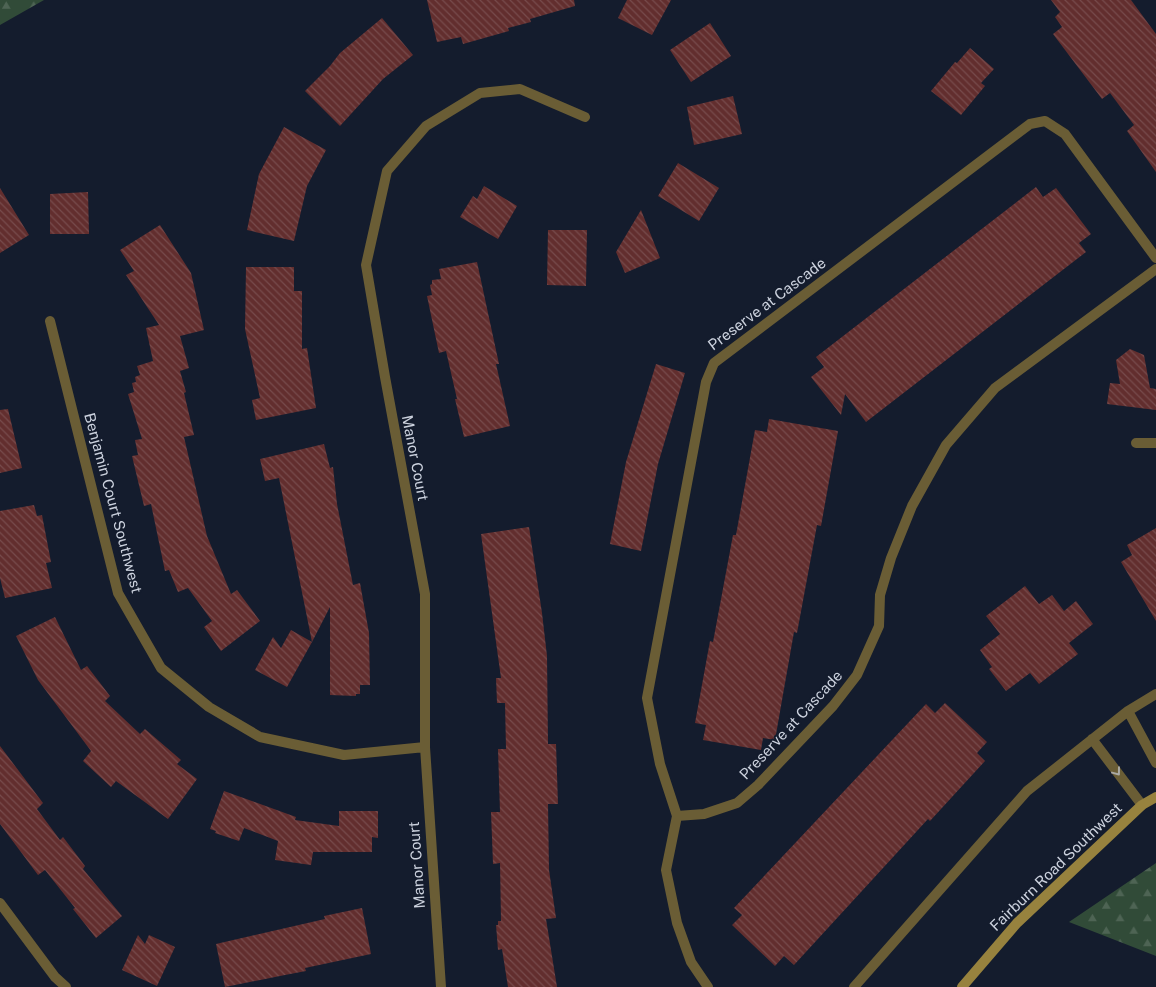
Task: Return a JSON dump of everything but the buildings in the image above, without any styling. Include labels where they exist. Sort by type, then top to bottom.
[{"type":"street","name":"Manor Court","points":[[440,987],[425,747],[425,594],[366,265],[387,171],[426,126],[480,93],[520,89],[585,117]]},
{"type":"street","name":"Preserve at Cascade","points":[[708,987],[691,962],[677,923],[666,870],[677,816],[660,764],[647,698],[706,382],[714,362],[1030,124],[1044,121],[1065,134],[1156,258]]},
{"type":"street","name":"Preserve at Cascade","points":[[677,816],[704,814],[736,803],[758,785],[833,706],[857,675],[879,626],[880,595],[891,558],[912,506],[946,445],[995,388],[1156,269]]},
{"type":"street","name":"Benjamin Court Southwest","points":[[50,321],[118,593],[161,668],[209,706],[260,737],[344,755],[425,747]]},
{"type":"street","points":[[1136,443],[1156,443]]},
{"type":"street","points":[[854,987],[1027,791],[1128,710],[1156,694]]},
{"type":"street","points":[[1128,710],[1156,763]]},
{"type":"street","points":[[1092,739],[1142,805]]},
{"type":"street","name":"Fairburn Road Southwest","points":[[962,987],[1017,923],[1142,805],[1156,797]]},
{"type":"street","points":[[0,903],[54,977],[66,987]]},
{"type":"green space","points":[[0,0],[44,0],[0,25]]},
{"type":"green space","points":[[1156,863],[1156,956],[1069,922]]}]
